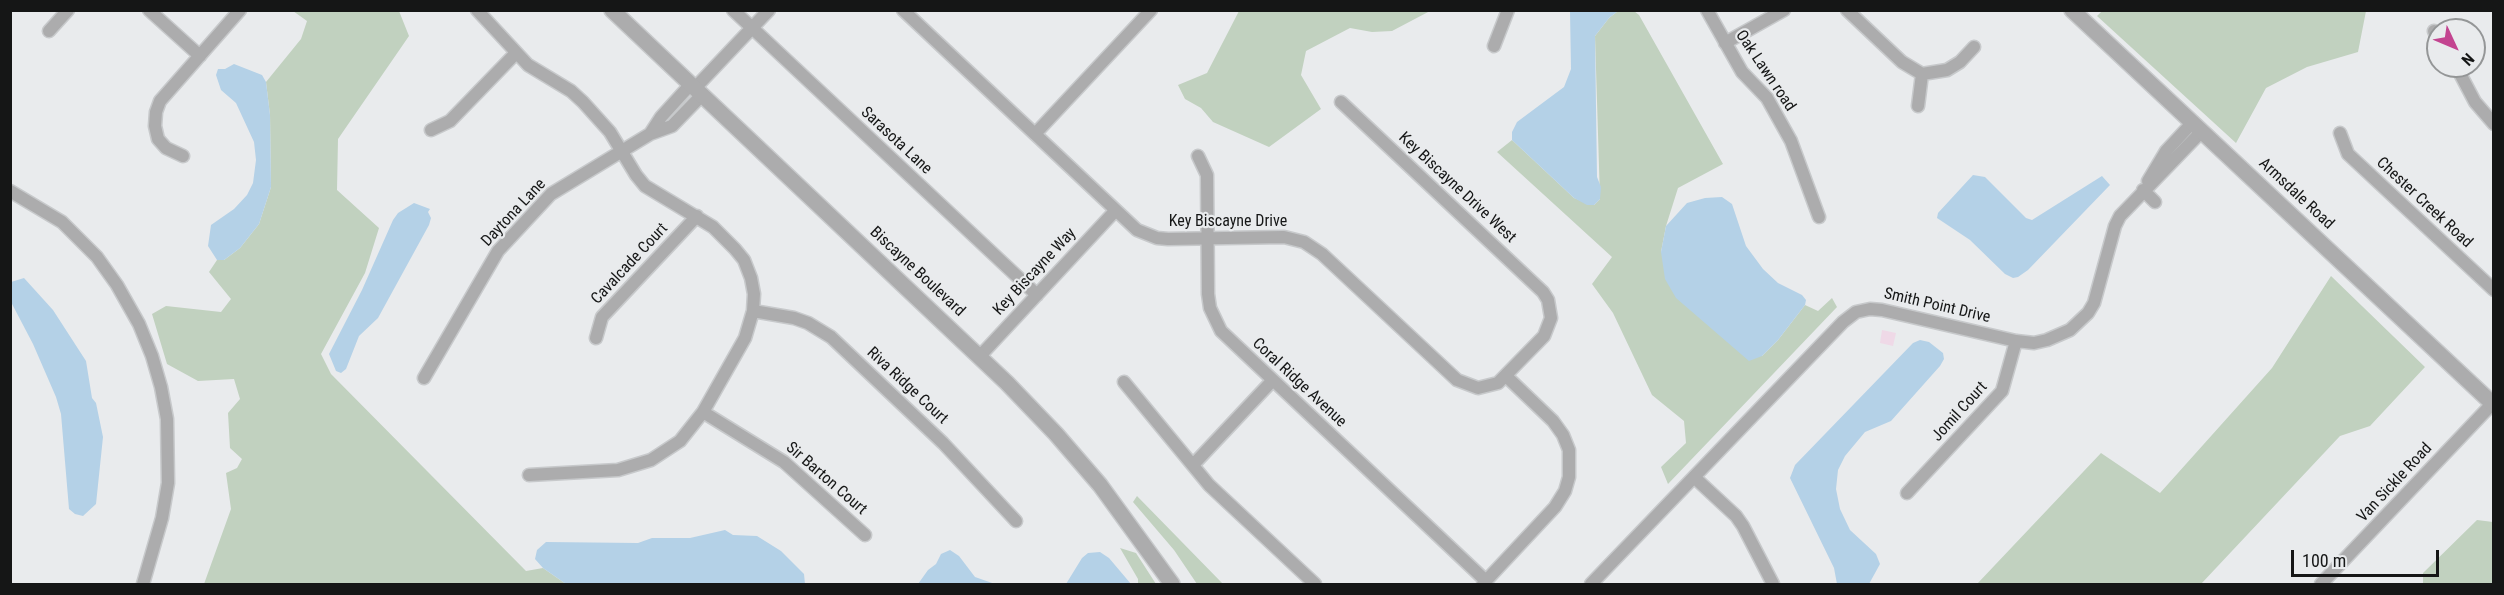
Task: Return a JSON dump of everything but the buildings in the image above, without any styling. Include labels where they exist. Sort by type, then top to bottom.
[{"type":"street","points":[[49,31],[68,10]]},
{"type":"street","points":[[149,10],[200,56]]},
{"type":"street","points":[[183,156],[166,148],[158,139],[155,126],[160,101],[240,10]]},
{"type":"street","points":[[477,10],[533,69],[571,91],[583,102],[610,132],[636,176],[645,186],[713,227],[744,260],[752,278],[753,311],[745,338],[703,412],[680,441],[651,460],[618,470],[530,475]]},
{"type":"street","name":"Biscayne Boulevard","points":[[612,10],[980,356],[1056,434],[1100,485],[1172,585]]},
{"type":"street","name":"Sarasota Lane","points":[[733,10],[1036,295]]},
{"type":"street","points":[[696,89],[769,10]]},
{"type":"street","name":"Key Biscayne Drive","points":[[903,10],[1137,230],[1157,238],[1284,237],[1312,246],[1457,380],[1467,386],[1478,388],[1489,387],[1506,376]]},
{"type":"street","points":[[1035,134],[1151,10]]},
{"type":"street","points":[[1494,46],[1508,10]]},
{"type":"street","name":"Oak Lawn road","points":[[1707,10],[1742,72],[1767,98],[1791,141],[1819,218]]},
{"type":"street","points":[[1725,43],[1784,10]]},
{"type":"street","points":[[1847,10],[1902,62],[1922,74],[1947,70],[1960,62],[1974,47]]},
{"type":"street","name":"Armsdale Road","points":[[2072,10],[2493,404]]},
{"type":"street","points":[[431,130],[450,121],[516,53]]},
{"type":"street","points":[[1918,106],[1922,74]]},
{"type":"street","points":[[2462,78],[2475,102],[2493,124]]},
{"type":"street","name":"Daytona Lane","points":[[424,378],[492,260],[505,242],[561,186],[650,134],[661,117],[696,89]]},
{"type":"street","name":"Key Biscayne Drive West","points":[[1341,102],[1543,292],[1548,300],[1551,309],[1549,327],[1544,336],[1506,376]]},
{"type":"street","name":"Smith Point Drive","points":[[1591,585],[1842,322],[1856,312],[1870,309],[1882,310],[2016,341],[2034,343],[2060,336],[2080,322],[2088,313],[2098,292],[2115,225],[2143,190],[2166,151],[2197,126]]},
{"type":"street","name":"Chester Creek Road","points":[[2340,133],[2348,154],[2493,290]]},
{"type":"street","name":"Coral Ridge Avenue","points":[[1198,156],[1207,175],[1208,294],[1215,321],[1229,340],[1485,583]]},
{"type":"street","points":[[2143,190],[2155,202]]},
{"type":"street","points":[[10,191],[62,222],[96,257],[117,285],[139,324],[152,356],[167,419],[168,483],[162,518],[143,585]]},
{"type":"street","name":"Key Biscayne Way","points":[[980,356],[1115,211]]},
{"type":"street","name":"Cavalcade Court","points":[[596,338],[602,317],[697,216]]},
{"type":"street","name":"Riva Ridge Court","points":[[753,311],[794,318],[808,323],[831,337],[943,443],[1016,521]]},
{"type":"street","name":"Jomil Court","points":[[1907,493],[2002,391],[2016,341]]},
{"type":"street","points":[[1485,583],[1556,507],[1565,491],[1569,477],[1569,450],[1563,435],[1553,421],[1506,376]]},
{"type":"street","points":[[1192,465],[1272,381]]},
{"type":"street","points":[[1124,382],[1209,485],[1315,585]]},
{"type":"street","name":"Van Sickle Road","points":[[2321,585],[2493,404]]},
{"type":"street","name":"Sir Barton Court","points":[[703,412],[784,462],[865,535]]},
{"type":"street","points":[[1694,477],[1736,516],[1773,585]]},
{"type":"shaded area","points":[[1882,330],[1896,333],[1893,346],[1880,343]]},
{"type":"green space","points":[[293,11],[399,11],[409,36],[338,139],[337,190],[379,228],[365,273],[321,354],[331,374],[526,571],[543,568],[566,584],[204,584],[231,509],[226,473],[237,468],[242,459],[230,448],[228,413],[240,399],[234,379],[198,381],[167,364],[152,314],[166,306],[221,312],[231,299],[209,272],[217,260],[224,260],[240,248],[259,224],[271,187],[270,115],[266,82],[301,39],[307,21]]},
{"type":"green space","points":[[1239,11],[1430,11],[1392,31],[1372,32],[1350,28],[1306,51],[1301,75],[1321,109],[1269,147],[1213,122],[1201,108],[1185,99],[1178,85],[1207,73]]},
{"type":"green space","points":[[1618,11],[1634,11],[1639,15],[1723,164],[1678,188],[1666,226],[1661,252],[1762,356],[1778,340],[1805,305],[1818,311],[1832,298],[1837,307],[1668,484],[1661,467],[1686,443],[1684,421],[1652,395],[1613,313],[1592,284],[1612,257],[1497,152],[1512,140],[1574,198],[1594,205],[1600,199],[1595,36],[1609,18]]},
{"type":"green space","points":[[2102,11],[2366,11],[2358,52],[2307,67],[2266,88],[2236,143],[2097,16]]},
{"type":"green space","points":[[2331,276],[2425,367],[2370,426],[2340,436],[2201,584],[1977,584],[2101,453],[2160,493],[2272,368]]},
{"type":"green space","points":[[1137,496],[1223,584],[1197,584],[1174,550],[1133,502]]},
{"type":"green space","points":[[2477,520],[2493,522],[2493,584],[2423,584],[2423,573]]},
{"type":"green space","points":[[1120,548],[1136,553],[1156,584],[1138,584],[1138,579]]},
{"type":"water","points":[[1570,11],[1618,11],[1609,18],[1595,36],[1597,177],[1601,187],[1600,199],[1594,205],[1587,205],[1574,198],[1512,140],[1512,132],[1517,122],[1564,87],[1571,69]]},
{"type":"water","points":[[234,64],[262,75],[266,82],[270,115],[271,187],[259,224],[240,248],[224,260],[217,260],[208,246],[211,225],[234,209],[247,195],[253,183],[256,160],[254,142],[236,103],[221,90],[216,75],[218,69],[225,69]]},
{"type":"water","points":[[1973,175],[1985,177],[2026,218],[2032,220],[2102,176],[2110,185],[2028,270],[2013,278],[2005,274],[1970,240],[1937,218],[1938,213]]},
{"type":"water","points":[[1722,197],[1732,204],[1746,246],[1763,269],[1778,283],[1802,295],[1806,300],[1805,305],[1778,340],[1762,356],[1749,361],[1676,298],[1665,279],[1661,252],[1666,226],[1687,203],[1705,198]]},
{"type":"water","points":[[414,203],[430,209],[428,212],[431,218],[429,225],[378,318],[359,336],[346,369],[341,373],[336,371],[329,354],[362,290],[393,220],[398,213]]},
{"type":"water","points":[[24,278],[53,310],[86,361],[92,398],[96,403],[103,437],[96,504],[83,516],[69,509],[61,414],[56,397],[33,344],[11,302],[11,282]]},
{"type":"water","points":[[1920,340],[1929,342],[1943,353],[1944,359],[1940,366],[1891,421],[1865,432],[1845,456],[1838,470],[1836,489],[1840,509],[1850,530],[1876,554],[1880,564],[1869,584],[1837,584],[1834,568],[1790,478],[1795,465],[1913,343]]},
{"type":"water","points":[[725,530],[733,535],[757,536],[781,551],[804,574],[805,584],[566,584],[543,568],[535,559],[537,550],[546,542],[638,543],[652,538],[690,538]]},
{"type":"water","points":[[950,550],[959,556],[975,577],[995,584],[918,584],[928,570],[936,564],[941,554]]},
{"type":"water","points":[[1100,552],[1109,558],[1131,584],[1066,584],[1082,558],[1088,553]]}]
